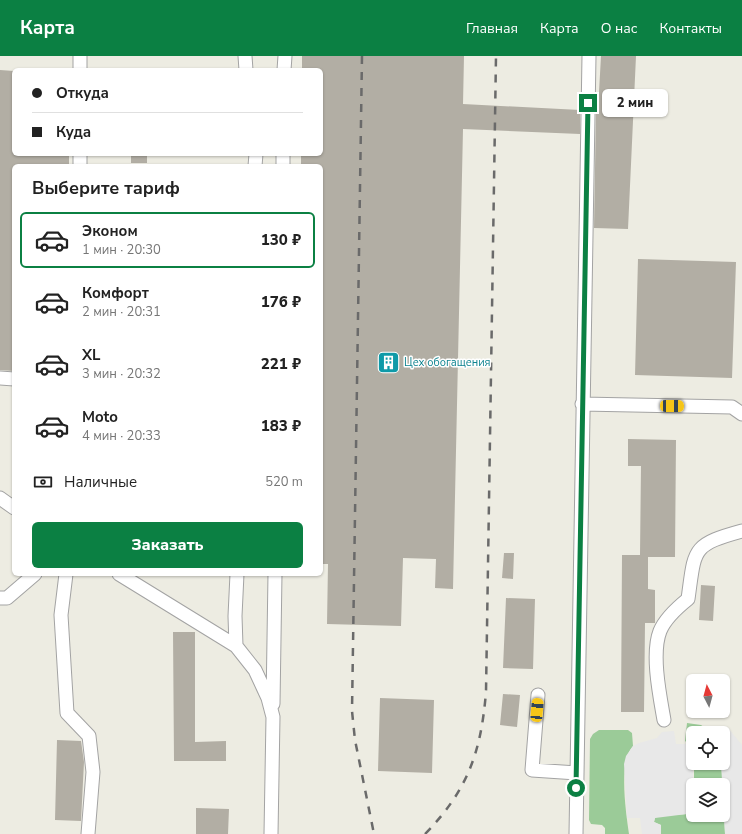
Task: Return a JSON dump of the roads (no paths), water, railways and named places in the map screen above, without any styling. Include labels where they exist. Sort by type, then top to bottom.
[{"type":"lane","points":[[80,56],[80,68]]},
{"type":"lane","points":[[244,56],[246,68]]},
{"type":"lane","points":[[284,68],[285,56]]},
{"type":"lane","points":[[576,834],[589,56]]},
{"type":"lane","points":[[0,378],[12,379]]},
{"type":"lane","points":[[582,404],[732,407],[742,414]]},
{"type":"lane","points":[[0,498],[12,507]]},
{"type":"lane","points":[[664,720],[656,656],[660,631],[676,609],[688,599],[692,567],[696,554],[707,543],[742,531]]},
{"type":"lane","points":[[0,598],[7,598],[33,576]]},
{"type":"lane","points":[[66,576],[61,615],[68,713],[89,736],[93,772],[88,834]]},
{"type":"lane","points":[[122,576],[236,646],[255,670],[268,698],[273,717]]},
{"type":"lane","points":[[236,646],[235,616],[237,576]]},
{"type":"lane","points":[[271,834],[275,576]]},
{"type":"lane","points":[[538,695],[532,770],[577,773]]},
{"type":"railway","points":[[362,56],[352,711],[355,740],[374,834]]},
{"type":"railway","points":[[425,834],[440,818],[462,786],[476,752],[484,714],[486,692],[496,56]]},
{"type":"place","name":"Цех обогащения","points":[[389,362]]}]
